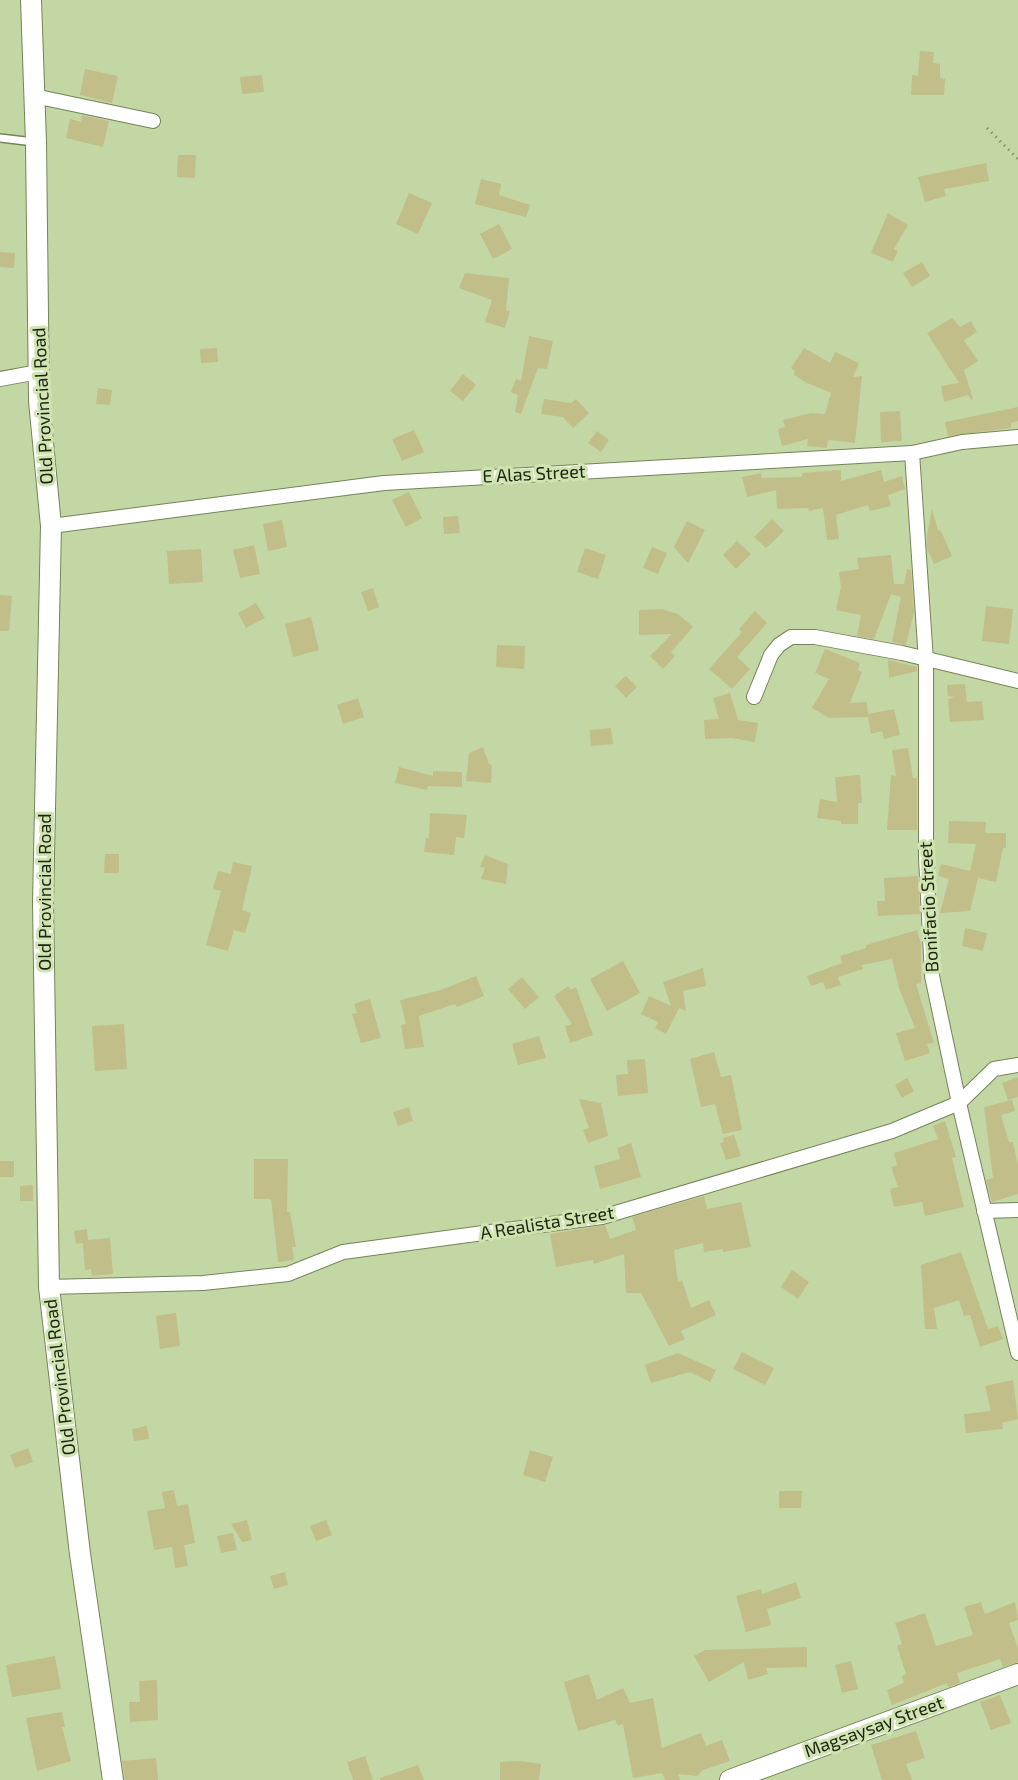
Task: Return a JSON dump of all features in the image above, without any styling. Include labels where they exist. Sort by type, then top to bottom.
[{"type":"main road","name":"Old Provincial Road","points":[[31,0],[36,142],[38,372],[51,526],[43,903],[49,1287],[80,1554],[113,1780]]},
{"type":"main road","name":"Magsaysay Street","points":[[730,1780],[1018,1674]]},
{"type":"street","points":[[34,96],[153,121]]},
{"type":"street","points":[[0,379],[38,372]]},
{"type":"street","name":"E Alas Street","points":[[51,526],[384,483],[912,453],[962,442],[1018,437]]},
{"type":"street","name":"Bonifacio Street","points":[[912,453],[926,661],[926,858],[932,976],[959,1103],[1018,1353]]},
{"type":"street","points":[[754,697],[771,655],[779,645],[791,637],[815,637],[902,653],[926,661],[1018,681]]},
{"type":"street","name":"A Realista Street","points":[[49,1287],[203,1282],[288,1274],[343,1252],[602,1217],[892,1131],[959,1103],[994,1069],[1018,1065]]},
{"type":"street","points":[[984,1211],[1018,1210]]},
{"type":"lane","points":[[0,138],[36,142]]},
{"type":"path","points":[[987,129],[1018,159]]},
{"type":"building","points":[[920,51],[934,52],[933,63],[940,64],[940,78],[945,79],[944,95],[911,95],[912,75],[918,76]]},
{"type":"building","points":[[85,69],[118,76],[112,103],[80,95]]},
{"type":"building","points":[[262,75],[264,92],[242,94],[240,77]]},
{"type":"building","points":[[82,115],[109,121],[103,147],[66,138],[70,119],[81,122]]},
{"type":"building","points":[[178,155],[196,155],[195,178],[177,177]]},
{"type":"building","points":[[986,163],[989,181],[944,189],[946,196],[925,202],[918,177]]},
{"type":"building","points":[[481,179],[501,184],[499,195],[530,205],[526,217],[475,204]]},
{"type":"building","points":[[409,193],[432,203],[418,234],[396,224]]},
{"type":"building","points":[[888,213],[908,225],[894,249],[898,251],[893,262],[871,253]]},
{"type":"building","points":[[499,224],[512,249],[493,259],[480,234]]},
{"type":"building","points":[[0,252],[15,253],[14,268],[0,267]]},
{"type":"building","points":[[922,262],[930,276],[912,287],[903,273]]},
{"type":"building","points":[[465,273],[509,278],[506,310],[510,311],[505,328],[485,322],[492,300],[459,288]]},
{"type":"building","points":[[952,318],[960,327],[971,321],[977,332],[964,340],[978,361],[964,370],[973,399],[971,400],[968,395],[944,402],[941,386],[959,383],[927,333]]},
{"type":"building","points":[[529,336],[553,341],[547,369],[538,368],[521,414],[515,412],[518,395],[511,392],[516,379],[521,381]]},
{"type":"building","points":[[217,348],[218,362],[201,363],[200,349]]},
{"type":"building","points":[[804,348],[830,363],[835,352],[859,363],[853,377],[862,376],[855,443],[828,440],[827,448],[807,446],[808,439],[782,446],[778,429],[785,427],[783,420],[811,413],[825,414],[831,393],[793,374],[795,371],[791,368]]},
{"type":"building","points":[[463,374],[476,385],[463,401],[450,391]]},
{"type":"building","points":[[98,388],[112,390],[110,405],[96,404]]},
{"type":"building","points":[[544,399],[571,403],[576,399],[589,413],[573,428],[563,417],[541,414]]},
{"type":"building","points":[[1018,407],[1018,421],[1011,423],[1011,428],[948,436],[945,422]]},
{"type":"building","points":[[900,411],[902,441],[881,442],[880,412]]},
{"type":"building","points":[[414,430],[424,452],[402,461],[392,439]]},
{"type":"building","points":[[597,431],[609,440],[601,452],[588,443]]},
{"type":"building","points":[[841,470],[841,481],[881,470],[884,482],[902,476],[905,489],[888,495],[891,506],[870,511],[868,505],[836,515],[839,539],[827,540],[823,508],[809,511],[808,508],[777,509],[776,490],[747,497],[742,477],[761,473],[762,478],[802,477],[802,473]]},
{"type":"building","points":[[409,492],[422,518],[406,527],[392,500]]},
{"type":"building","points":[[932,509],[938,530],[941,531],[952,556],[934,564],[927,548]]},
{"type":"building","points":[[458,516],[460,533],[444,534],[443,517]]},
{"type":"building","points":[[772,519],[784,531],[766,548],[754,537]]},
{"type":"building","points":[[282,520],[287,547],[268,551],[263,524]]},
{"type":"building","points":[[687,521],[705,530],[688,563],[674,547]]},
{"type":"building","points":[[737,541],[751,554],[736,569],[723,555]]},
{"type":"building","points":[[254,545],[260,574],[240,578],[233,550]]},
{"type":"building","points":[[652,547],[667,553],[658,574],[643,568]]},
{"type":"building","points":[[585,548],[606,555],[598,579],[577,572]]},
{"type":"building","points":[[201,549],[203,582],[169,584],[167,551]]},
{"type":"building","points":[[891,555],[894,584],[904,584],[907,569],[911,570],[914,612],[906,645],[892,642],[901,597],[891,594],[874,639],[857,636],[861,615],[836,610],[841,587],[839,572],[859,569],[857,558]]},
{"type":"building","points":[[373,588],[379,607],[368,611],[361,592]]},
{"type":"building","points":[[0,595],[12,596],[9,631],[0,631]]},
{"type":"building","points":[[256,603],[265,618],[246,628],[238,613]]},
{"type":"building","points":[[986,606],[1013,609],[1009,644],[982,641]]},
{"type":"building","points":[[662,609],[678,614],[693,627],[671,652],[675,656],[663,669],[650,656],[672,634],[639,635],[639,610]]},
{"type":"building","points":[[755,611],[767,623],[737,657],[750,669],[732,689],[709,669],[742,632],[739,629]]},
{"type":"building","points":[[311,617],[319,650],[293,657],[285,624]]},
{"type":"building","points":[[497,645],[525,646],[524,669],[496,667]]},
{"type":"building","points":[[825,649],[860,663],[858,670],[862,672],[850,703],[867,702],[868,714],[894,709],[900,735],[884,739],[882,731],[871,734],[868,717],[829,718],[812,708],[829,679],[815,673]]},
{"type":"building","points":[[888,660],[917,667],[917,671],[889,678]]},
{"type":"building","points":[[626,676],[637,687],[626,698],[615,686]]},
{"type":"building","points":[[965,684],[967,702],[982,701],[984,720],[950,722],[948,699],[955,697],[948,696],[947,685]]},
{"type":"building","points":[[730,693],[738,720],[758,723],[755,742],[732,738],[705,739],[704,720],[719,719],[713,698]]},
{"type":"building","points":[[358,698],[364,717],[343,724],[337,705]]},
{"type":"building","points":[[611,728],[613,744],[591,746],[590,730]]},
{"type":"building","points":[[483,747],[489,764],[492,765],[491,783],[466,781],[469,753]]},
{"type":"building","points":[[908,748],[913,778],[917,778],[917,830],[887,830],[891,775],[896,776],[892,750]]},
{"type":"building","points":[[399,767],[433,776],[433,771],[462,772],[462,787],[428,786],[427,790],[395,783]]},
{"type":"building","points":[[860,775],[862,803],[858,803],[858,824],[841,824],[841,821],[817,818],[820,799],[837,802],[835,777]]},
{"type":"building","points":[[430,813],[467,815],[464,838],[456,837],[454,855],[424,852],[426,838],[429,838]]},
{"type":"building","points":[[949,821],[986,822],[985,833],[1006,833],[1006,848],[1003,848],[996,882],[978,878],[970,911],[940,913],[949,879],[938,876],[941,864],[970,871],[976,844],[948,843]]},
{"type":"building","points":[[105,854],[119,854],[119,873],[104,873]]},
{"type":"building","points":[[485,855],[508,864],[506,884],[481,879],[485,868],[480,867]]},
{"type":"building","points":[[233,862],[252,866],[242,910],[251,913],[245,933],[234,930],[228,951],[206,945],[221,891],[213,889],[218,871],[231,874]]},
{"type":"building","points":[[918,876],[920,914],[878,916],[877,901],[885,901],[884,878]]},
{"type":"building","points":[[965,928],[987,933],[983,951],[962,946]]},
{"type":"building","points":[[917,930],[921,944],[921,983],[916,984],[934,1043],[927,1044],[930,1053],[905,1061],[896,1033],[915,1028],[899,988],[892,959],[862,965],[863,969],[838,977],[841,985],[826,990],[823,982],[811,986],[807,976],[842,963],[840,956],[866,948],[866,945]]},
{"type":"building","points":[[623,961],[640,993],[607,1011],[590,979]]},
{"type":"building","points":[[703,968],[706,986],[683,991],[686,1011],[679,1008],[666,1034],[655,1028],[658,1022],[641,1014],[649,996],[671,1006],[663,982]]},
{"type":"building","points":[[476,976],[484,996],[457,1007],[455,1004],[419,1016],[424,1047],[405,1049],[401,1025],[406,1024],[400,1000],[441,990]]},
{"type":"building","points":[[522,977],[539,997],[525,1009],[508,989]]},
{"type":"building","points":[[568,986],[571,990],[576,987],[593,1035],[570,1043],[565,1026],[572,1024],[554,996]]},
{"type":"building","points":[[370,999],[381,1038],[361,1043],[352,1014],[357,1013],[354,1004]]},
{"type":"building","points":[[124,1024],[127,1069],[95,1071],[92,1026]]},
{"type":"building","points":[[539,1036],[546,1058],[518,1065],[512,1044]]},
{"type":"building","points":[[714,1052],[721,1077],[731,1075],[742,1130],[723,1134],[715,1104],[701,1107],[690,1059]]},
{"type":"building","points":[[645,1059],[648,1093],[618,1096],[616,1075],[628,1074],[627,1060]]},
{"type":"building","points":[[1018,1077],[1018,1097],[1008,1100],[1002,1083]]},
{"type":"building","points":[[907,1078],[914,1091],[902,1098],[895,1085]]},
{"type":"building","points":[[579,1099],[601,1103],[608,1136],[588,1143],[583,1130],[589,1128]]},
{"type":"building","points":[[1012,1100],[1015,1111],[1001,1115],[1009,1142],[1013,1142],[1018,1165],[1018,1194],[992,1202],[986,1180],[993,1178],[984,1107]]},
{"type":"building","points":[[409,1107],[413,1121],[398,1126],[393,1112]]},
{"type":"building","points":[[945,1121],[956,1157],[952,1158],[964,1207],[925,1216],[922,1202],[894,1207],[890,1189],[898,1187],[891,1167],[897,1165],[894,1153],[938,1139],[933,1126]]},
{"type":"building","points":[[734,1135],[741,1156],[726,1160],[720,1143],[724,1142],[723,1138]]},
{"type":"building","points":[[631,1143],[641,1177],[600,1189],[594,1166],[620,1159],[617,1148]]},
{"type":"building","points":[[254,1159],[288,1159],[287,1212],[290,1212],[296,1247],[292,1247],[294,1260],[278,1262],[271,1199],[254,1199]]},
{"type":"building","points":[[0,1161],[14,1161],[14,1177],[0,1177]]},
{"type":"building","points":[[33,1185],[33,1201],[20,1201],[20,1186]]},
{"type":"building","points":[[704,1196],[707,1209],[741,1202],[751,1247],[723,1252],[723,1249],[704,1252],[703,1243],[674,1250],[678,1282],[682,1280],[691,1308],[709,1300],[716,1315],[681,1331],[685,1339],[669,1346],[641,1293],[626,1293],[624,1254],[594,1264],[593,1260],[556,1267],[550,1234],[605,1225],[610,1239],[636,1230],[632,1217]]},
{"type":"building","points":[[87,1229],[88,1240],[110,1238],[113,1274],[92,1276],[91,1269],[85,1270],[83,1243],[76,1244],[74,1231]]},
{"type":"building","points":[[961,1252],[988,1329],[998,1326],[1003,1339],[980,1347],[970,1315],[964,1316],[959,1300],[934,1308],[937,1329],[925,1329],[921,1265]]},
{"type":"building","points":[[792,1270],[809,1282],[798,1299],[781,1287]]},
{"type":"building","points":[[176,1313],[180,1346],[160,1349],[156,1316]]},
{"type":"building","points":[[742,1352],[774,1368],[765,1385],[733,1369]]},
{"type":"building","points":[[678,1353],[716,1370],[710,1382],[690,1372],[651,1383],[645,1365]]},
{"type":"building","points":[[1013,1380],[1018,1419],[1002,1423],[1003,1429],[966,1433],[964,1414],[991,1411],[985,1386]]},
{"type":"building","points":[[147,1426],[149,1439],[134,1441],[132,1429]]},
{"type":"building","points":[[28,1448],[33,1462],[15,1468],[10,1455]]},
{"type":"building","points":[[530,1450],[553,1457],[545,1482],[523,1475]]},
{"type":"building","points":[[174,1490],[177,1506],[188,1504],[195,1543],[184,1545],[188,1566],[175,1568],[172,1547],[154,1550],[147,1511],[165,1508],[162,1492]]},
{"type":"building","points":[[779,1491],[802,1491],[801,1508],[779,1508]]},
{"type":"building","points":[[247,1520],[252,1540],[242,1542],[231,1524]]},
{"type":"building","points":[[326,1520],[332,1535],[316,1541],[310,1526]]},
{"type":"building","points":[[233,1533],[237,1550],[221,1553],[217,1536]]},
{"type":"building","points":[[285,1572],[288,1585],[274,1589],[270,1576]]},
{"type":"building","points":[[796,1582],[801,1598],[767,1609],[771,1625],[746,1632],[736,1596],[761,1589],[762,1594]]},
{"type":"building","points":[[981,1602],[985,1614],[1015,1602],[1018,1620],[1009,1623],[1018,1648],[1018,1662],[1003,1667],[1000,1659],[957,1673],[960,1683],[948,1687],[947,1683],[892,1705],[887,1690],[904,1683],[902,1676],[906,1674],[897,1646],[902,1644],[895,1623],[925,1613],[936,1646],[973,1635],[964,1607]]},
{"type":"building","points":[[807,1647],[807,1667],[766,1668],[768,1674],[748,1680],[744,1662],[709,1682],[694,1656],[705,1650]]},
{"type":"building","points":[[55,1656],[61,1689],[12,1697],[6,1665]]},
{"type":"building","points":[[851,1661],[858,1689],[842,1693],[835,1665]]},
{"type":"building","points":[[589,1674],[597,1700],[623,1688],[630,1703],[653,1698],[662,1748],[701,1733],[706,1746],[722,1740],[730,1761],[703,1770],[697,1776],[678,1774],[680,1780],[665,1780],[662,1773],[633,1778],[623,1724],[618,1726],[615,1720],[578,1731],[564,1682]]},
{"type":"building","points":[[157,1680],[158,1720],[130,1722],[129,1702],[140,1702],[139,1681]]},
{"type":"building","points":[[1000,1695],[1011,1723],[991,1730],[980,1702]]},
{"type":"building","points":[[62,1712],[65,1727],[62,1727],[71,1761],[37,1771],[26,1718]]},
{"type":"building","points":[[916,1731],[925,1758],[906,1764],[912,1780],[882,1780],[871,1745]]},
{"type":"building","points":[[365,1756],[373,1780],[353,1780],[347,1762]]},
{"type":"building","points":[[156,1758],[158,1780],[125,1780],[122,1761]]},
{"type":"building","points":[[519,1761],[541,1764],[539,1780],[500,1780],[500,1762]]},
{"type":"building","points":[[418,1765],[424,1780],[380,1780],[380,1778]]}]
